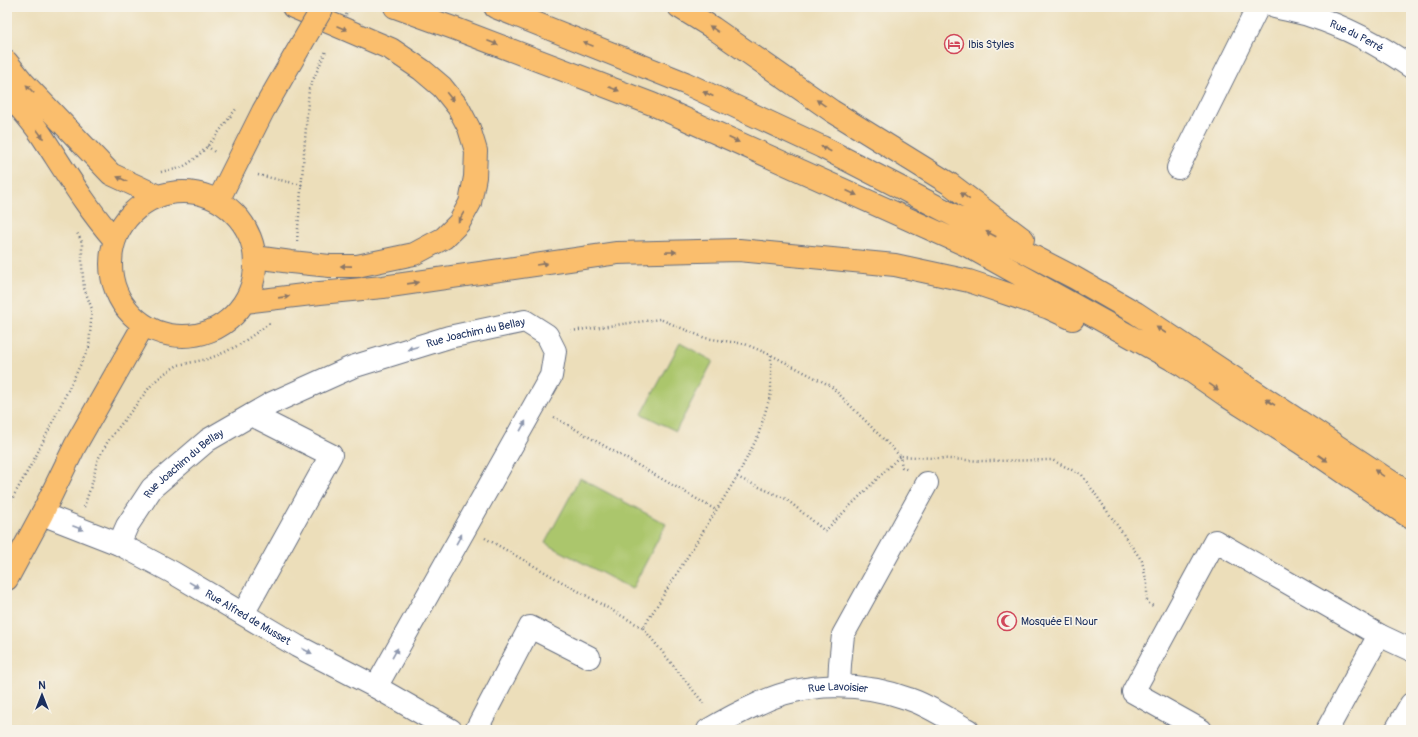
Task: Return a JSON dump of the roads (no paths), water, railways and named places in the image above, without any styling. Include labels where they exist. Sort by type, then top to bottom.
[{"type":"main road","points":[[255,257],[330,266],[357,266],[414,254],[444,238],[459,223],[470,203],[475,177],[476,151],[469,128],[458,107],[442,87],[422,70],[391,49],[293,7]]},
{"type":"main road","points":[[218,201],[263,111],[323,7]]},
{"type":"main road","points":[[395,7],[464,31],[652,104],[966,245],[1182,365],[1228,397],[1301,443],[1411,518]]},
{"type":"main road","points":[[495,7],[685,83],[815,143],[1075,278],[1136,313],[1411,495]]},
{"type":"main road","points":[[679,7],[713,28],[832,111],[950,184],[1075,278]]},
{"type":"main road","points":[[7,62],[23,82],[112,174],[158,196]]},
{"type":"main road","points":[[7,93],[41,134],[80,196],[114,238]]},
{"type":"main road","points":[[178,192],[198,194],[218,201],[236,215],[249,235],[255,257],[254,279],[245,302],[230,319],[211,332],[188,337],[165,335],[143,326],[125,309],[113,287],[110,263],[114,238],[131,212],[158,196],[178,192]]},
{"type":"main road","points":[[245,302],[383,287],[617,253],[740,250],[895,265],[969,281],[1049,308],[1182,365]]},
{"type":"main road","points":[[7,579],[74,446],[143,326]]},
{"type":"street","points":[[1178,168],[1258,7]]},
{"type":"street","name":"Rue du Perré","points":[[1275,7],[1312,16],[1350,32],[1391,53],[1411,67]]},
{"type":"street","name":"Rue Joachim du Bellay","points":[[119,544],[127,526],[152,488],[208,440],[272,404],[352,367],[449,337],[525,321],[547,335],[555,351],[551,376],[376,687]]},
{"type":"street","points":[[244,614],[331,455],[252,415]]},
{"type":"street","points":[[839,686],[843,635],[927,483]]},
{"type":"street","name":"Rue Alfred de Musset","points":[[43,510],[74,527],[119,544],[172,572],[297,646],[376,687],[451,730]]},
{"type":"street","points":[[1201,730],[1133,692],[1215,541],[1379,635],[1411,650]]},
{"type":"street","points":[[476,730],[530,627],[588,657]]},
{"type":"street","points":[[1327,730],[1379,635]]},
{"type":"street","name":"Rue Lavoisier","points":[[714,727],[761,702],[783,694],[807,688],[839,686],[874,689],[910,699],[968,730]]},
{"type":"place","name":"Ibis Styles","points":[[954,44]]},
{"type":"place","name":"Mosquée El Nour","points":[[1007,621]]}]
